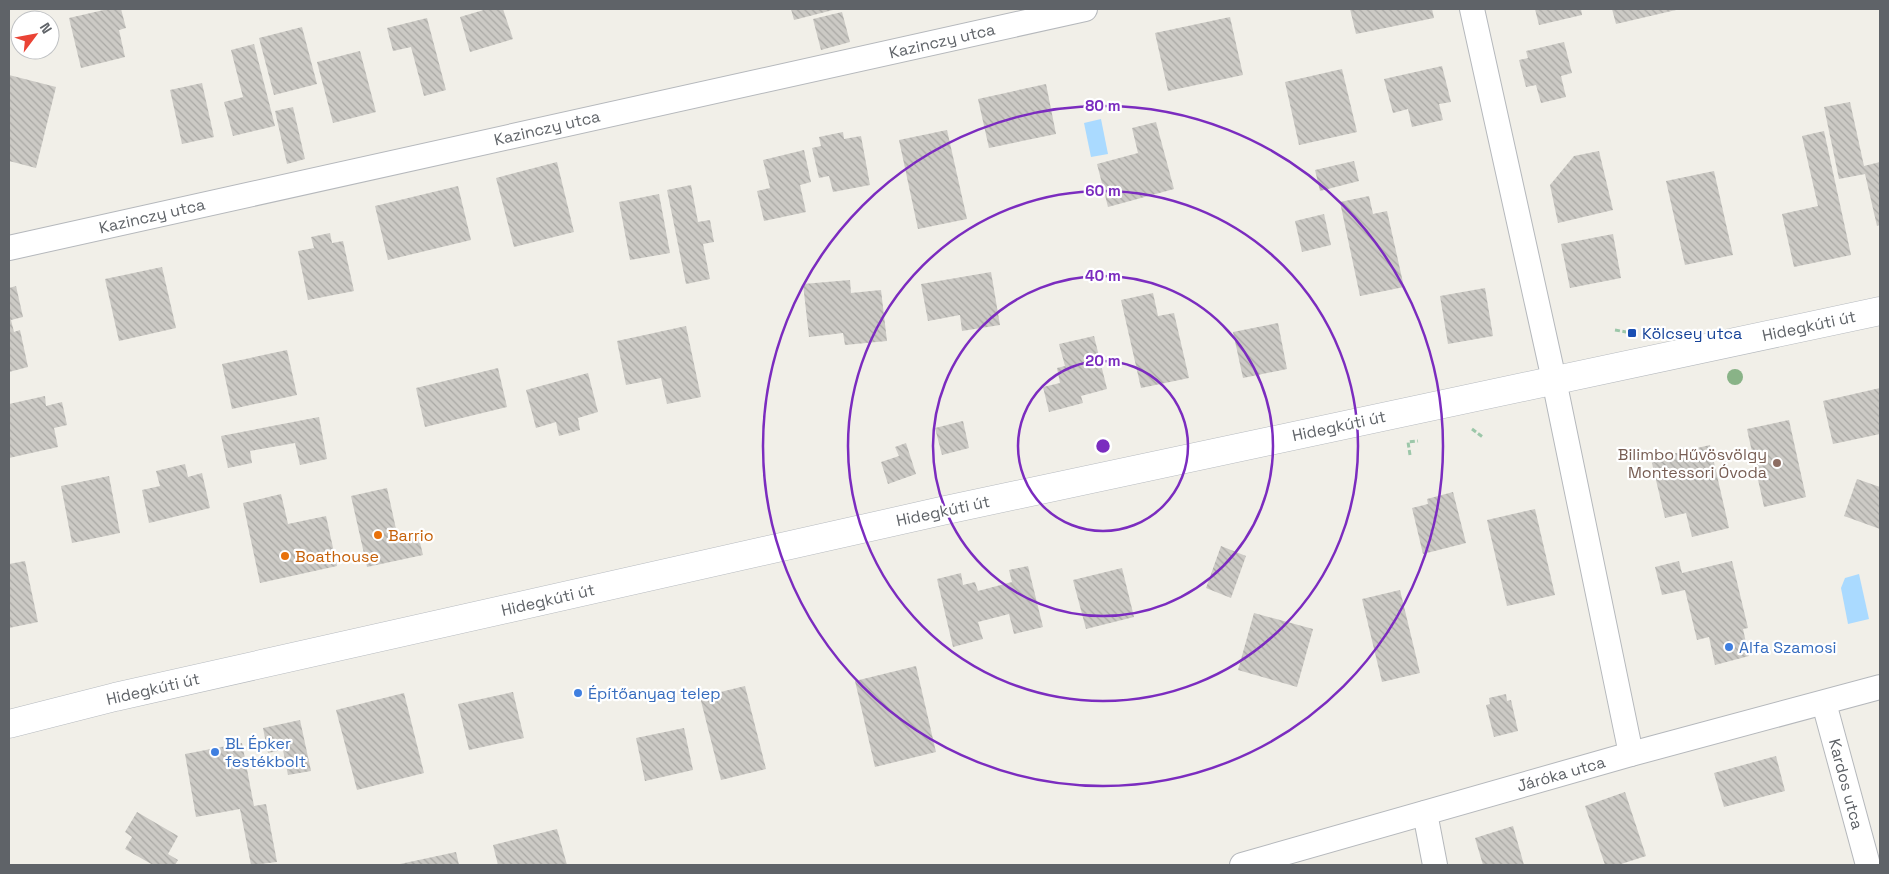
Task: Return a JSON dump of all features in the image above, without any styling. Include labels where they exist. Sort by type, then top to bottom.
[{"type":"main road","name":"Hidegkúti út","points":[[9,724],[125,695],[936,512],[1880,311]]},
{"type":"street","name":"Kazinczy utca","points":[[9,248],[1085,9]]},
{"type":"street","points":[[1472,9],[1554,380],[1631,754]]},
{"type":"street","name":"Járóka utca","points":[[1242,865],[1631,754],[1880,687]]},
{"type":"street","name":"Kardos utca","points":[[1824,702],[1868,865]]},
{"type":"street","points":[[1425,814],[1436,865]]},
{"type":"path","points":[[1615,330],[1632,332]]},
{"type":"path","points":[[1472,429],[1484,438]]},
{"type":"path","points":[[1410,455],[1408,442],[1418,441]]},
{"type":"water","points":[[1101,119],[1108,154],[1091,157],[1084,123]]},
{"type":"water","points":[[1859,574],[1869,619],[1848,624],[1841,588],[1845,578]]},
{"type":"building","points":[[108,9],[121,9],[126,28],[119,30],[125,57],[81,68],[69,18]]},
{"type":"building","points":[[487,9],[503,9],[513,39],[470,52],[460,17]]},
{"type":"building","points":[[791,9],[837,9],[794,20]]},
{"type":"building","points":[[1350,9],[1432,9],[1434,18],[1356,34]]},
{"type":"building","points":[[1535,9],[1581,9],[1582,15],[1539,25]]},
{"type":"building","points":[[1612,9],[1676,9],[1676,10],[1616,24]]},
{"type":"building","points":[[842,12],[850,42],[821,50],[813,19]]},
{"type":"building","points":[[1230,17],[1243,75],[1168,91],[1155,33]]},
{"type":"building","points":[[427,18],[446,90],[424,96],[411,47],[393,51],[387,28]]},
{"type":"building","points":[[302,27],[317,84],[274,95],[259,38]]},
{"type":"building","points":[[1564,42],[1572,73],[1561,76],[1566,97],[1541,103],[1536,85],[1526,87],[1519,60],[1528,58],[1526,51]]},
{"type":"building","points":[[254,44],[275,126],[233,136],[224,102],[243,97],[231,50]]},
{"type":"building","points":[[360,51],[376,112],[333,123],[317,62]]},
{"type":"building","points":[[1442,66],[1451,102],[1439,104],[1443,120],[1412,127],[1408,109],[1393,113],[1384,79]]},
{"type":"building","points":[[1342,69],[1357,132],[1299,145],[1285,82]]},
{"type":"building","points":[[9,75],[56,87],[36,168],[9,161]]},
{"type":"building","points":[[202,83],[214,137],[182,144],[170,90]]},
{"type":"building","points":[[1046,84],[1056,134],[989,148],[978,99]]},
{"type":"building","points":[[1850,102],[1864,166],[1880,162],[1880,225],[1877,226],[1865,174],[1839,179],[1824,107]]},
{"type":"building","points":[[293,107],[305,159],[287,164],[275,111]]},
{"type":"building","points":[[1156,122],[1174,189],[1108,207],[1097,164],[1138,153],[1132,128]]},
{"type":"building","points":[[947,130],[967,219],[918,229],[899,140]]},
{"type":"building","points":[[1824,131],[1851,255],[1794,267],[1782,214],[1818,206],[1802,136]]},
{"type":"building","points":[[843,132],[844,139],[861,136],[870,185],[833,192],[829,176],[819,178],[812,148],[821,146],[819,137]]},
{"type":"building","points":[[804,150],[811,182],[800,185],[806,212],[764,221],[757,191],[770,188],[763,160]]},
{"type":"building","points":[[1599,151],[1613,210],[1558,223],[1550,185],[1574,156]]},
{"type":"building","points":[[1354,161],[1359,181],[1320,191],[1315,170]]},
{"type":"building","points":[[557,162],[574,232],[514,247],[496,178]]},
{"type":"building","points":[[1714,171],[1733,255],[1685,265],[1666,181]]},
{"type":"building","points":[[691,185],[698,222],[710,220],[714,242],[703,244],[710,279],[686,284],[667,190]]},
{"type":"building","points":[[458,186],[471,240],[388,260],[375,206]]},
{"type":"building","points":[[659,194],[670,253],[630,260],[619,202]]},
{"type":"building","points":[[1369,196],[1373,214],[1387,211],[1404,287],[1360,296],[1340,202]]},
{"type":"building","points":[[1324,214],[1331,245],[1302,252],[1295,221]]},
{"type":"building","points":[[330,233],[332,243],[343,241],[354,291],[308,300],[298,251],[314,248],[311,237]]},
{"type":"building","points":[[1613,234],[1621,278],[1570,288],[1561,244]]},
{"type":"building","points":[[162,267],[176,328],[119,341],[105,279]]},
{"type":"building","points":[[991,272],[1000,325],[962,331],[960,315],[928,321],[921,284]]},
{"type":"building","points":[[850,280],[851,293],[881,290],[887,341],[845,345],[843,333],[809,337],[803,284]]},
{"type":"building","points":[[16,286],[23,317],[11,320],[14,332],[20,330],[28,367],[9,372],[9,288]]},
{"type":"building","points":[[1485,288],[1493,336],[1448,344],[1440,296]]},
{"type":"building","points":[[1153,293],[1158,316],[1174,313],[1189,378],[1141,388],[1121,300]]},
{"type":"building","points":[[1278,323],[1287,369],[1243,378],[1233,332]]},
{"type":"building","points":[[686,326],[701,397],[667,404],[661,378],[626,385],[617,341]]},
{"type":"building","points":[[1094,336],[1107,389],[1081,396],[1083,403],[1049,412],[1043,387],[1060,383],[1057,368],[1065,366],[1059,344]]},
{"type":"building","points":[[287,350],[297,395],[232,409],[222,364]]},
{"type":"building","points":[[498,368],[507,407],[425,427],[416,388]]},
{"type":"building","points":[[588,373],[598,412],[578,418],[580,430],[559,436],[556,422],[536,428],[526,390]]},
{"type":"building","points":[[1880,388],[1880,434],[1833,444],[1823,401]]},
{"type":"building","points":[[45,396],[46,406],[62,402],[67,425],[54,428],[58,447],[9,458],[9,404]]},
{"type":"building","points":[[319,417],[327,459],[300,465],[295,443],[250,451],[252,463],[228,468],[221,436]]},
{"type":"building","name":"Bilimbo Hűvösvölgy Montessori Óvoda","points":[[1789,420],[1806,497],[1764,507],[1747,429]]},
{"type":"building","points":[[963,421],[969,448],[942,455],[935,428]]},
{"type":"building","points":[[906,443],[916,474],[888,484],[881,462],[899,456],[895,447]]},
{"type":"building","points":[[1710,445],[1729,528],[1692,537],[1686,513],[1665,518],[1651,459]]},
{"type":"building","points":[[185,464],[188,477],[202,473],[210,508],[149,523],[142,490],[160,486],[156,471]]},
{"type":"building","points":[[109,476],[120,533],[72,543],[61,486]]},
{"type":"building","points":[[1857,479],[1880,487],[1880,529],[1844,516]]},
{"type":"building","points":[[387,488],[398,538],[418,534],[423,555],[367,567],[351,496]]},
{"type":"building","points":[[1453,492],[1466,543],[1423,554],[1412,508],[1428,504],[1427,499]]},
{"type":"building","points":[[281,494],[288,524],[326,516],[337,566],[260,583],[243,503]]},
{"type":"building","points":[[1535,509],[1555,595],[1507,606],[1487,520]]},
{"type":"building","points":[[1221,546],[1246,556],[1231,598],[1206,588]]},
{"type":"building","points":[[25,561],[38,622],[9,628],[9,564]]},
{"type":"building","points":[[1679,561],[1682,573],[1732,561],[1748,628],[1743,629],[1749,656],[1715,665],[1709,637],[1697,640],[1685,590],[1662,595],[1655,567]]},
{"type":"building","points":[[1028,566],[1043,627],[1014,634],[1009,614],[978,622],[983,639],[953,647],[937,579],[961,573],[963,585],[975,582],[978,591],[1012,582],[1009,570]]},
{"type":"building","points":[[1122,568],[1134,617],[1086,629],[1073,580]]},
{"type":"building","points":[[1400,590],[1420,673],[1382,682],[1362,599]]},
{"type":"building","points":[[1254,613],[1313,629],[1297,687],[1238,670]]},
{"type":"building","points":[[916,666],[936,752],[875,767],[855,681]]},
{"type":"building","points":[[745,686],[766,769],[721,780],[700,697]]},
{"type":"building","points":[[513,692],[524,738],[469,750],[458,704]]},
{"type":"building","points":[[404,693],[424,773],[357,790],[336,710]]},
{"type":"building","points":[[1506,694],[1507,701],[1511,700],[1518,731],[1494,737],[1486,705],[1490,704],[1489,698]]},
{"type":"building","points":[[300,720],[311,771],[288,775],[283,750],[268,753],[263,728]]},
{"type":"building","points":[[684,728],[693,770],[645,781],[636,738]]},
{"type":"building","points":[[242,743],[254,806],[266,804],[277,862],[251,865],[240,809],[196,817],[185,754]]},
{"type":"building","points":[[1776,756],[1785,791],[1724,807],[1714,773]]},
{"type":"building","points":[[1625,792],[1646,856],[1618,865],[1605,865],[1585,806]]},
{"type":"building","points":[[137,812],[178,836],[168,854],[178,860],[175,865],[153,865],[125,849],[132,837],[125,832]]},
{"type":"building","points":[[1513,826],[1524,865],[1483,865],[1475,838]]},
{"type":"building","points":[[557,829],[567,865],[498,865],[493,845]]},
{"type":"building","points":[[456,852],[459,865],[400,865],[400,864]]},
{"type":"place","name":"Kölcsey utca","points":[[1632,333]]},
{"type":"place","name":"Bilimbo Hűvösvölgy Montessori Óvoda","points":[[1777,463]]},
{"type":"place","name":"Barrio","points":[[378,535]]},
{"type":"place","name":"Boathouse","points":[[285,556]]},
{"type":"place","name":"Alfa Szamosi","points":[[1729,647]]},
{"type":"place","name":"Építőanyag telep","points":[[578,693]]},
{"type":"place","name":"BL Épker festékbolt","points":[[215,752]]}]
